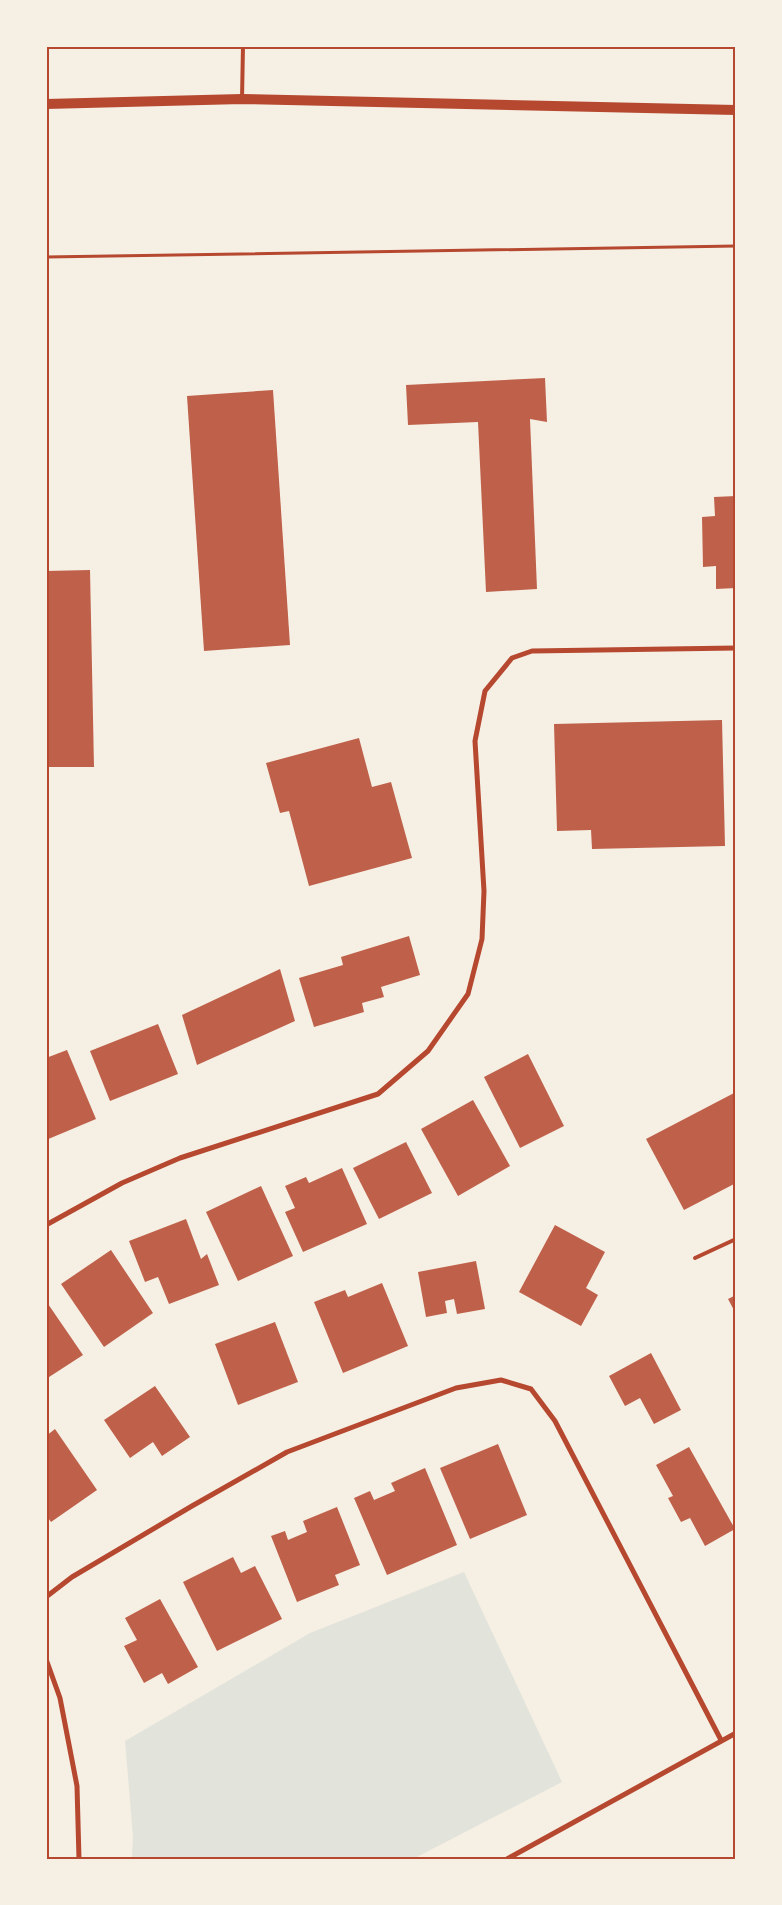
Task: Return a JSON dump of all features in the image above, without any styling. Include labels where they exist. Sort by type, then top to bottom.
[{"type":"main road","points":[[46,104],[242,100],[736,110]]},
{"type":"street","points":[[46,1225],[122,1183],[180,1158],[378,1094],[428,1051],[468,994],[482,939],[484,891],[475,741],[485,691],[512,658],[532,651],[736,648]]},
{"type":"street","points":[[46,1597],[72,1577],[287,1452],[456,1388],[501,1380],[531,1389],[555,1421],[721,1740]]},
{"type":"street","points":[[46,1660],[60,1698],[76,1786],[79,1859]]},
{"type":"street","points":[[507,1859],[736,1733]]},
{"type":"lane","points":[[242,100],[243,46]]},
{"type":"lane","points":[[695,1258],[736,1238]]},
{"type":"path","points":[[46,257],[736,246]]},
{"type":"shaded area","points":[[464,1572],[562,1782],[413,1859],[132,1859],[133,1837],[125,1741],[310,1633]]},
{"type":"building","points":[[545,378],[547,422],[530,419],[537,589],[486,592],[478,422],[408,425],[406,385]]},
{"type":"building","points":[[273,390],[290,645],[204,651],[187,396]]},
{"type":"building","points":[[736,496],[736,588],[716,589],[716,566],[703,567],[702,517],[715,516],[714,497]]},
{"type":"building","points":[[90,570],[94,767],[46,767],[46,571]]},
{"type":"building","points":[[722,720],[725,846],[592,849],[591,830],[557,831],[554,724]]},
{"type":"building","points":[[359,738],[372,787],[391,782],[412,858],[309,886],[289,811],[280,813],[266,763]]},
{"type":"building","points":[[409,936],[420,975],[381,987],[384,997],[362,1003],[364,1012],[314,1027],[299,978],[343,965],[341,957]]},
{"type":"building","points":[[280,969],[295,1021],[197,1065],[182,1015]]},
{"type":"building","points":[[158,1024],[178,1074],[110,1101],[90,1051]]},
{"type":"building","points":[[67,1050],[96,1119],[46,1140],[46,1058]]},
{"type":"building","points":[[528,1054],[564,1126],[520,1148],[484,1077]]},
{"type":"building","points":[[736,1092],[736,1183],[684,1210],[646,1139]]},
{"type":"building","points":[[473,1100],[510,1166],[458,1196],[421,1129]]},
{"type":"building","points":[[406,1142],[432,1193],[379,1219],[353,1168]]},
{"type":"building","points":[[342,1168],[367,1224],[303,1252],[285,1212],[295,1208],[285,1186],[306,1177],[309,1183]]},
{"type":"building","points":[[261,1186],[293,1256],[238,1281],[206,1212]]},
{"type":"building","points":[[186,1219],[201,1259],[207,1254],[219,1285],[169,1304],[158,1277],[145,1282],[129,1241]]},
{"type":"building","points":[[555,1225],[605,1252],[586,1288],[598,1295],[581,1326],[519,1292]]},
{"type":"building","points":[[111,1250],[153,1313],[104,1347],[61,1284]]},
{"type":"building","points":[[476,1261],[485,1309],[457,1314],[454,1299],[445,1301],[447,1313],[426,1317],[418,1272]]},
{"type":"building","points":[[382,1283],[408,1346],[343,1373],[314,1302],[345,1290],[348,1297]]},
{"type":"building","points":[[736,1295],[736,1314],[728,1299]]},
{"type":"building","points":[[46,1301],[83,1355],[46,1379]]},
{"type":"building","points":[[275,1322],[298,1382],[238,1405],[215,1344]]},
{"type":"building","points":[[651,1353],[681,1410],[654,1424],[640,1398],[625,1406],[609,1376]]},
{"type":"building","points":[[155,1386],[190,1437],[162,1456],[153,1442],[130,1458],[104,1420]]},
{"type":"building","points":[[55,1429],[97,1490],[51,1522],[46,1515],[46,1436]]},
{"type":"building","points":[[498,1444],[527,1515],[470,1539],[440,1468]]},
{"type":"building","points":[[689,1447],[735,1529],[705,1546],[690,1518],[681,1522],[668,1498],[673,1496],[656,1465]]},
{"type":"building","points":[[425,1468],[457,1545],[387,1575],[354,1498],[370,1491],[374,1500],[395,1491],[391,1483]]},
{"type":"building","points":[[337,1507],[360,1565],[335,1575],[339,1585],[297,1602],[271,1536],[285,1531],[288,1540],[307,1532],[303,1521]]},
{"type":"building","points":[[233,1557],[241,1573],[255,1566],[282,1619],[217,1651],[183,1582]]},
{"type":"building","points":[[160,1599],[198,1667],[168,1684],[162,1673],[144,1683],[124,1646],[137,1640],[125,1618]]}]
